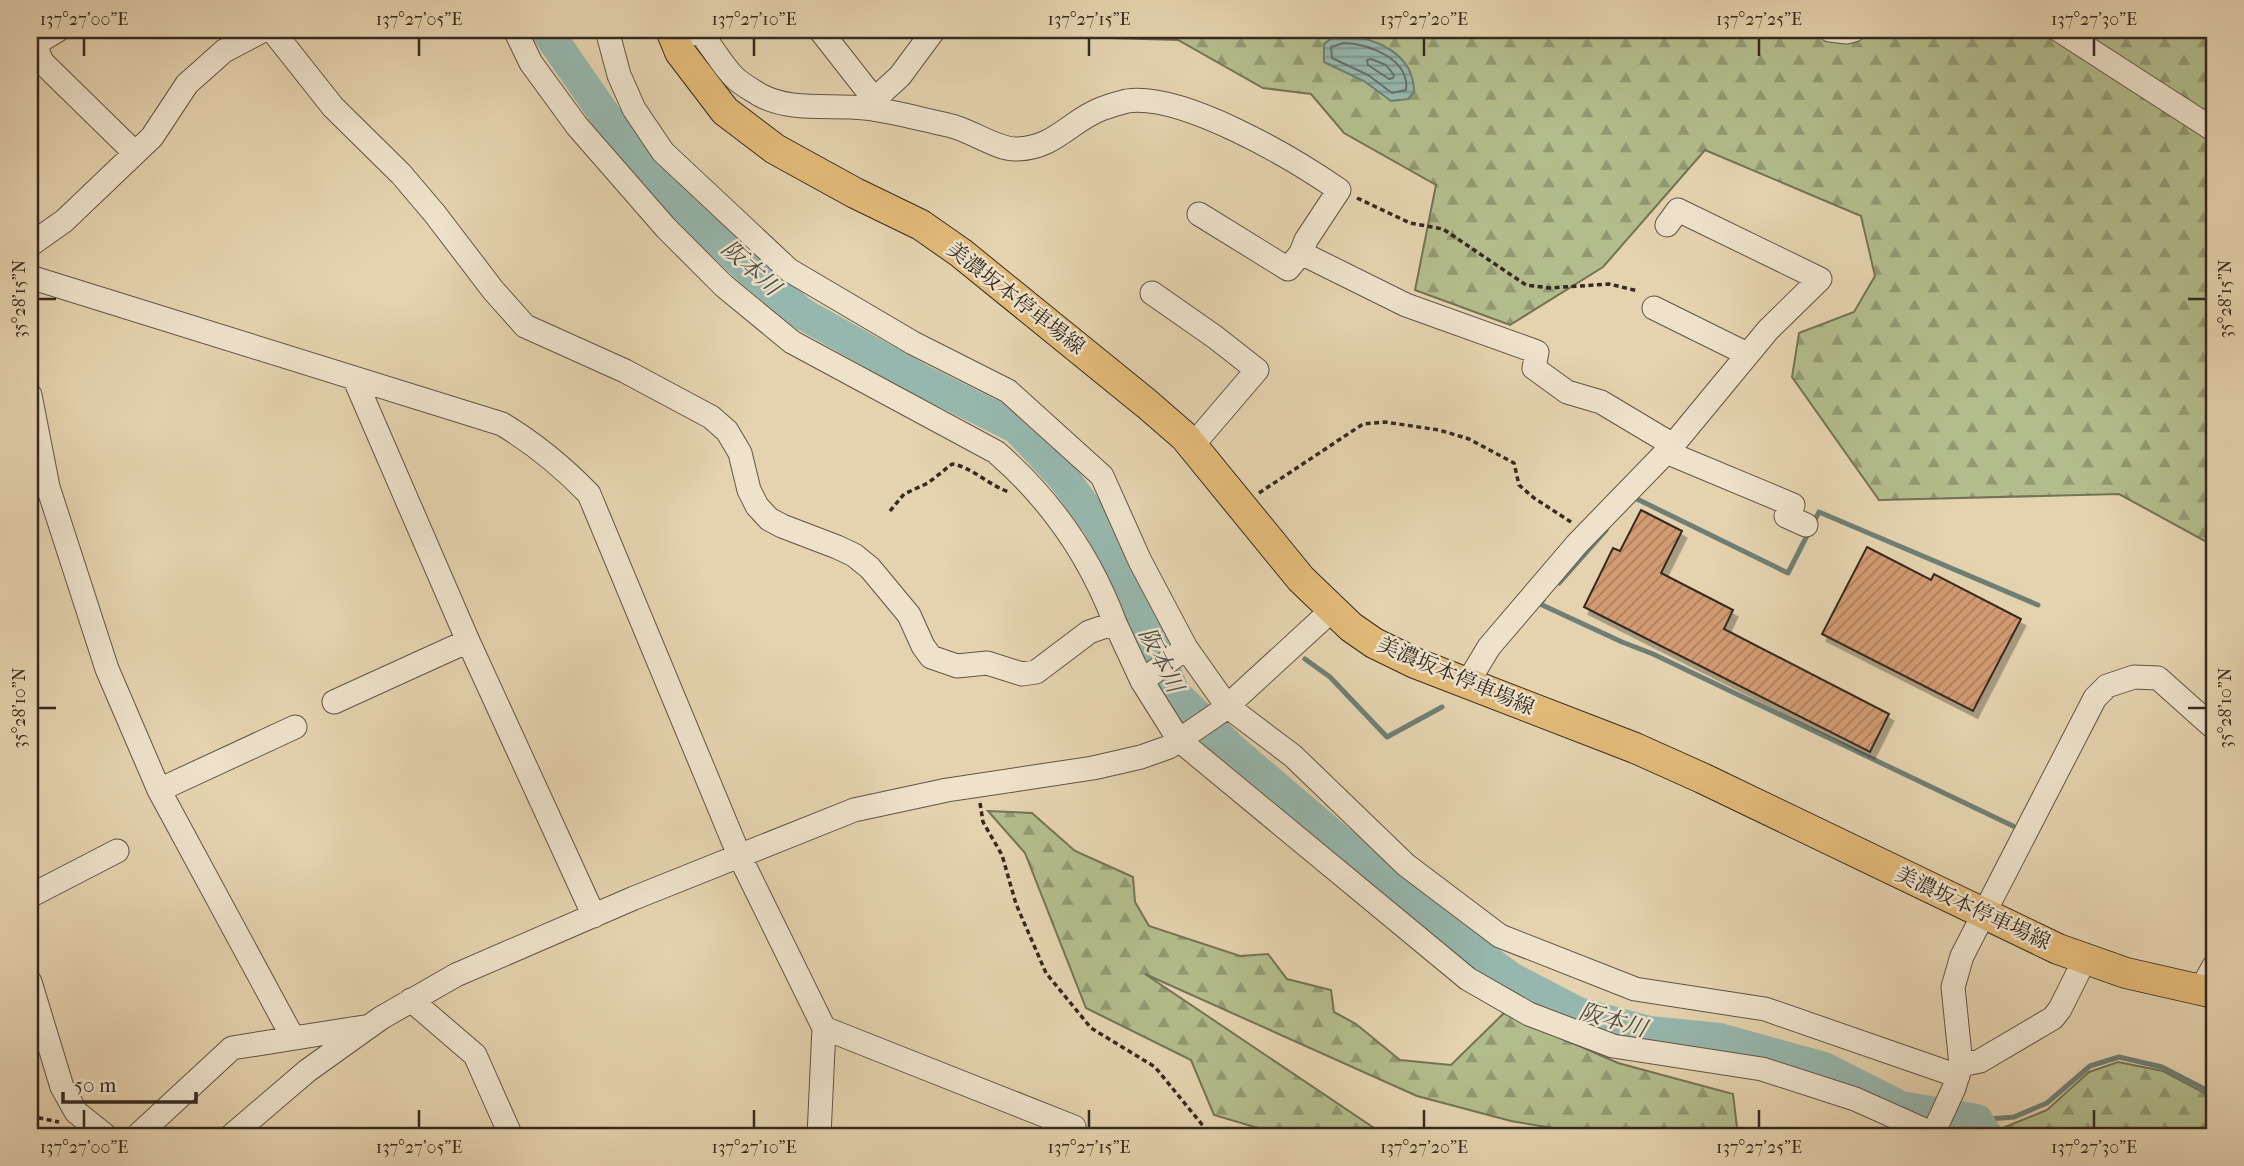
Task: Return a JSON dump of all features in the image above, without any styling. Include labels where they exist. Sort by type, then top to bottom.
[{"type":"main road","name":"美濃坂本停車場線","points":[[672,32],[680,52],[725,111],[775,149],[921,225],[961,253],[1107,371],[1192,446],[1301,579],[1332,610],[1351,627],[1390,652],[1635,748],[2085,959],[2149,980],[2210,983]]},
{"type":"street","points":[[58,30],[32,38],[42,62],[135,153]]},
{"type":"street","points":[[30,245],[64,221],[152,136],[187,84],[224,51],[264,30]]},
{"type":"street","points":[[272,30],[333,107],[401,174],[524,326],[625,371],[711,417],[727,431],[740,453],[748,490],[757,506],[769,519],[854,555],[870,568],[909,615],[931,657],[957,666],[988,663],[1022,674],[1036,672],[1090,632],[1115,623]]},
{"type":"street","points":[[515,30],[531,63],[577,126],[666,228],[724,286],[792,342],[996,452],[1023,476],[1065,527],[1091,569],[1142,681],[1184,738],[1468,979],[1529,1014],[1613,1046],[1762,1069],[1855,1099],[1934,1136],[1960,1071],[1953,988],[1962,956],[2095,698],[2106,686],[2134,677],[2158,678],[2214,728]]},
{"type":"street","points":[[607,30],[619,75],[634,109],[663,152],[789,270],[914,344],[1008,391],[1102,476],[1140,561],[1186,648],[1225,708],[1293,755],[1406,865],[1500,936],[1635,989],[1765,1009],[1960,1071],[2053,1018],[2085,959]]},
{"type":"street","points":[[820,30],[869,103]]},
{"type":"street","points":[[869,103],[900,76],[933,30]]},
{"type":"street","points":[[1830,30],[1854,30]]},
{"type":"street","points":[[2059,30],[2214,131]]},
{"type":"street","points":[[672,32],[702,36],[734,78],[776,102],[869,103],[955,126],[1000,146],[1016,149],[1045,144],[1080,120],[1128,101],[1176,107],[1254,139],[1309,169],[1339,190],[1306,240],[1301,253],[1288,269],[1199,214]]},
{"type":"street","points":[[1468,682],[1489,647],[1586,535],[1670,449],[1768,330],[1820,279],[1678,210],[1667,225]]},
{"type":"street","points":[[1301,253],[1406,305],[1537,352],[1534,368],[1567,392],[1601,402],[1670,449],[1793,505],[1786,516],[1806,525]]},
{"type":"street","points":[[30,277],[87,297],[129,306],[355,380],[502,424],[561,465],[589,494],[739,855],[824,1028],[818,1136]]},
{"type":"street","points":[[1152,293],[1215,337],[1256,370],[1192,446]]},
{"type":"street","points":[[1654,308],[1747,354]]},
{"type":"street","points":[[355,380],[468,641],[594,916]]},
{"type":"street","points":[[30,395],[48,487],[107,669],[159,790],[293,1038]]},
{"type":"street","points":[[232,1136],[307,1071],[370,1026],[456,975],[739,855],[854,810],[978,785],[1093,768],[1141,757],[1169,747],[1225,708],[1332,610]]},
{"type":"street","points":[[334,702],[468,641]]},
{"type":"street","points":[[1142,681],[1186,648]]},
{"type":"street","points":[[159,790],[295,727]]},
{"type":"street","points":[[30,896],[117,851]]},
{"type":"street","points":[[30,982],[62,1087],[76,1112],[106,1136]]},
{"type":"street","points":[[411,1000],[475,1055],[511,1136]]},
{"type":"street","points":[[137,1136],[232,1048],[370,1026]]},
{"type":"street","points":[[824,1028],[1074,1127],[1075,1136]]},
{"type":"path","points":[[1339,190],[1410,223],[1443,229],[1526,285],[1550,288],[1609,284],[1638,291]]},
{"type":"path","points":[[1242,505],[1363,424],[1408,424],[1439,429],[1469,439],[1514,463],[1519,485],[1586,535]]},
{"type":"path","points":[[890,511],[904,494],[928,483],[952,464],[964,467],[999,489],[1020,496]]},
{"type":"path","points":[[978,785],[983,822],[1002,855],[1016,904],[1046,973],[1091,1028],[1155,1067],[1209,1133],[1206,1136]]},
{"type":"green space","points":[[1003,30],[2214,30],[2214,546],[2119,494],[1879,500],[1792,377],[1799,333],[1854,312],[1875,276],[1861,216],[1705,150],[1603,267],[1510,325],[1415,290],[1436,185],[1344,133],[1311,94],[1263,88],[1178,40],[1010,35]]},
{"type":"green space","points":[[988,811],[1032,813],[1075,851],[1133,877],[1135,902],[1149,926],[1240,956],[1268,954],[1287,979],[1331,990],[1334,1012],[1356,1024],[1400,1060],[1451,1065],[1504,1013],[1618,1063],[1733,1094],[1738,1136],[1601,1136],[1511,1121],[1417,1096],[1145,974],[1386,1136],[1285,1136],[1214,1115],[1191,1060],[1086,1008],[1025,853]]},
{"type":"green space","points":[[2118,1062],[2163,1071],[2214,1098],[2214,1136],[1997,1136],[1995,1131],[2047,1110],[2089,1072]]},
{"type":"water","points":[[1343,35],[1380,44],[1400,58],[1408,67],[1412,79],[1414,92],[1408,99],[1391,101],[1364,81],[1324,62],[1324,44]]},
{"type":"building","points":[[1641,510],[1682,531],[1661,573],[1733,610],[1724,629],[1889,714],[1870,752],[1584,607],[1613,548],[1620,551]]},
{"type":"building","points":[[1867,547],[1931,580],[1934,574],[2021,619],[1973,711],[1822,634]]},
{"type":"waterway","name":"阪本川","points":[[546,30],[641,167],[751,271],[803,314],[917,378],[1017,428],[1063,477],[1099,526],[1131,591],[1174,693],[1234,751],[1433,921],[1511,978],[1578,1013],[1649,1032],[1719,1039],[1824,1068],[1901,1107],[1977,1120],[1987,1136]]},
{"type":"waterway","points":[[1631,502],[1635,498],[1788,573],[1819,512],[2038,605]]},
{"type":"waterway","points":[[1559,583],[1606,530]]},
{"type":"waterway","points":[[1543,600],[1540,604],[1653,654],[2013,826]]},
{"type":"waterway","points":[[1305,659],[1330,677],[1387,737],[1442,707]]},
{"type":"waterway","points":[[1977,1120],[2014,1117],[2047,1103],[2090,1066],[2119,1057],[2162,1067],[2214,1094]]}]
